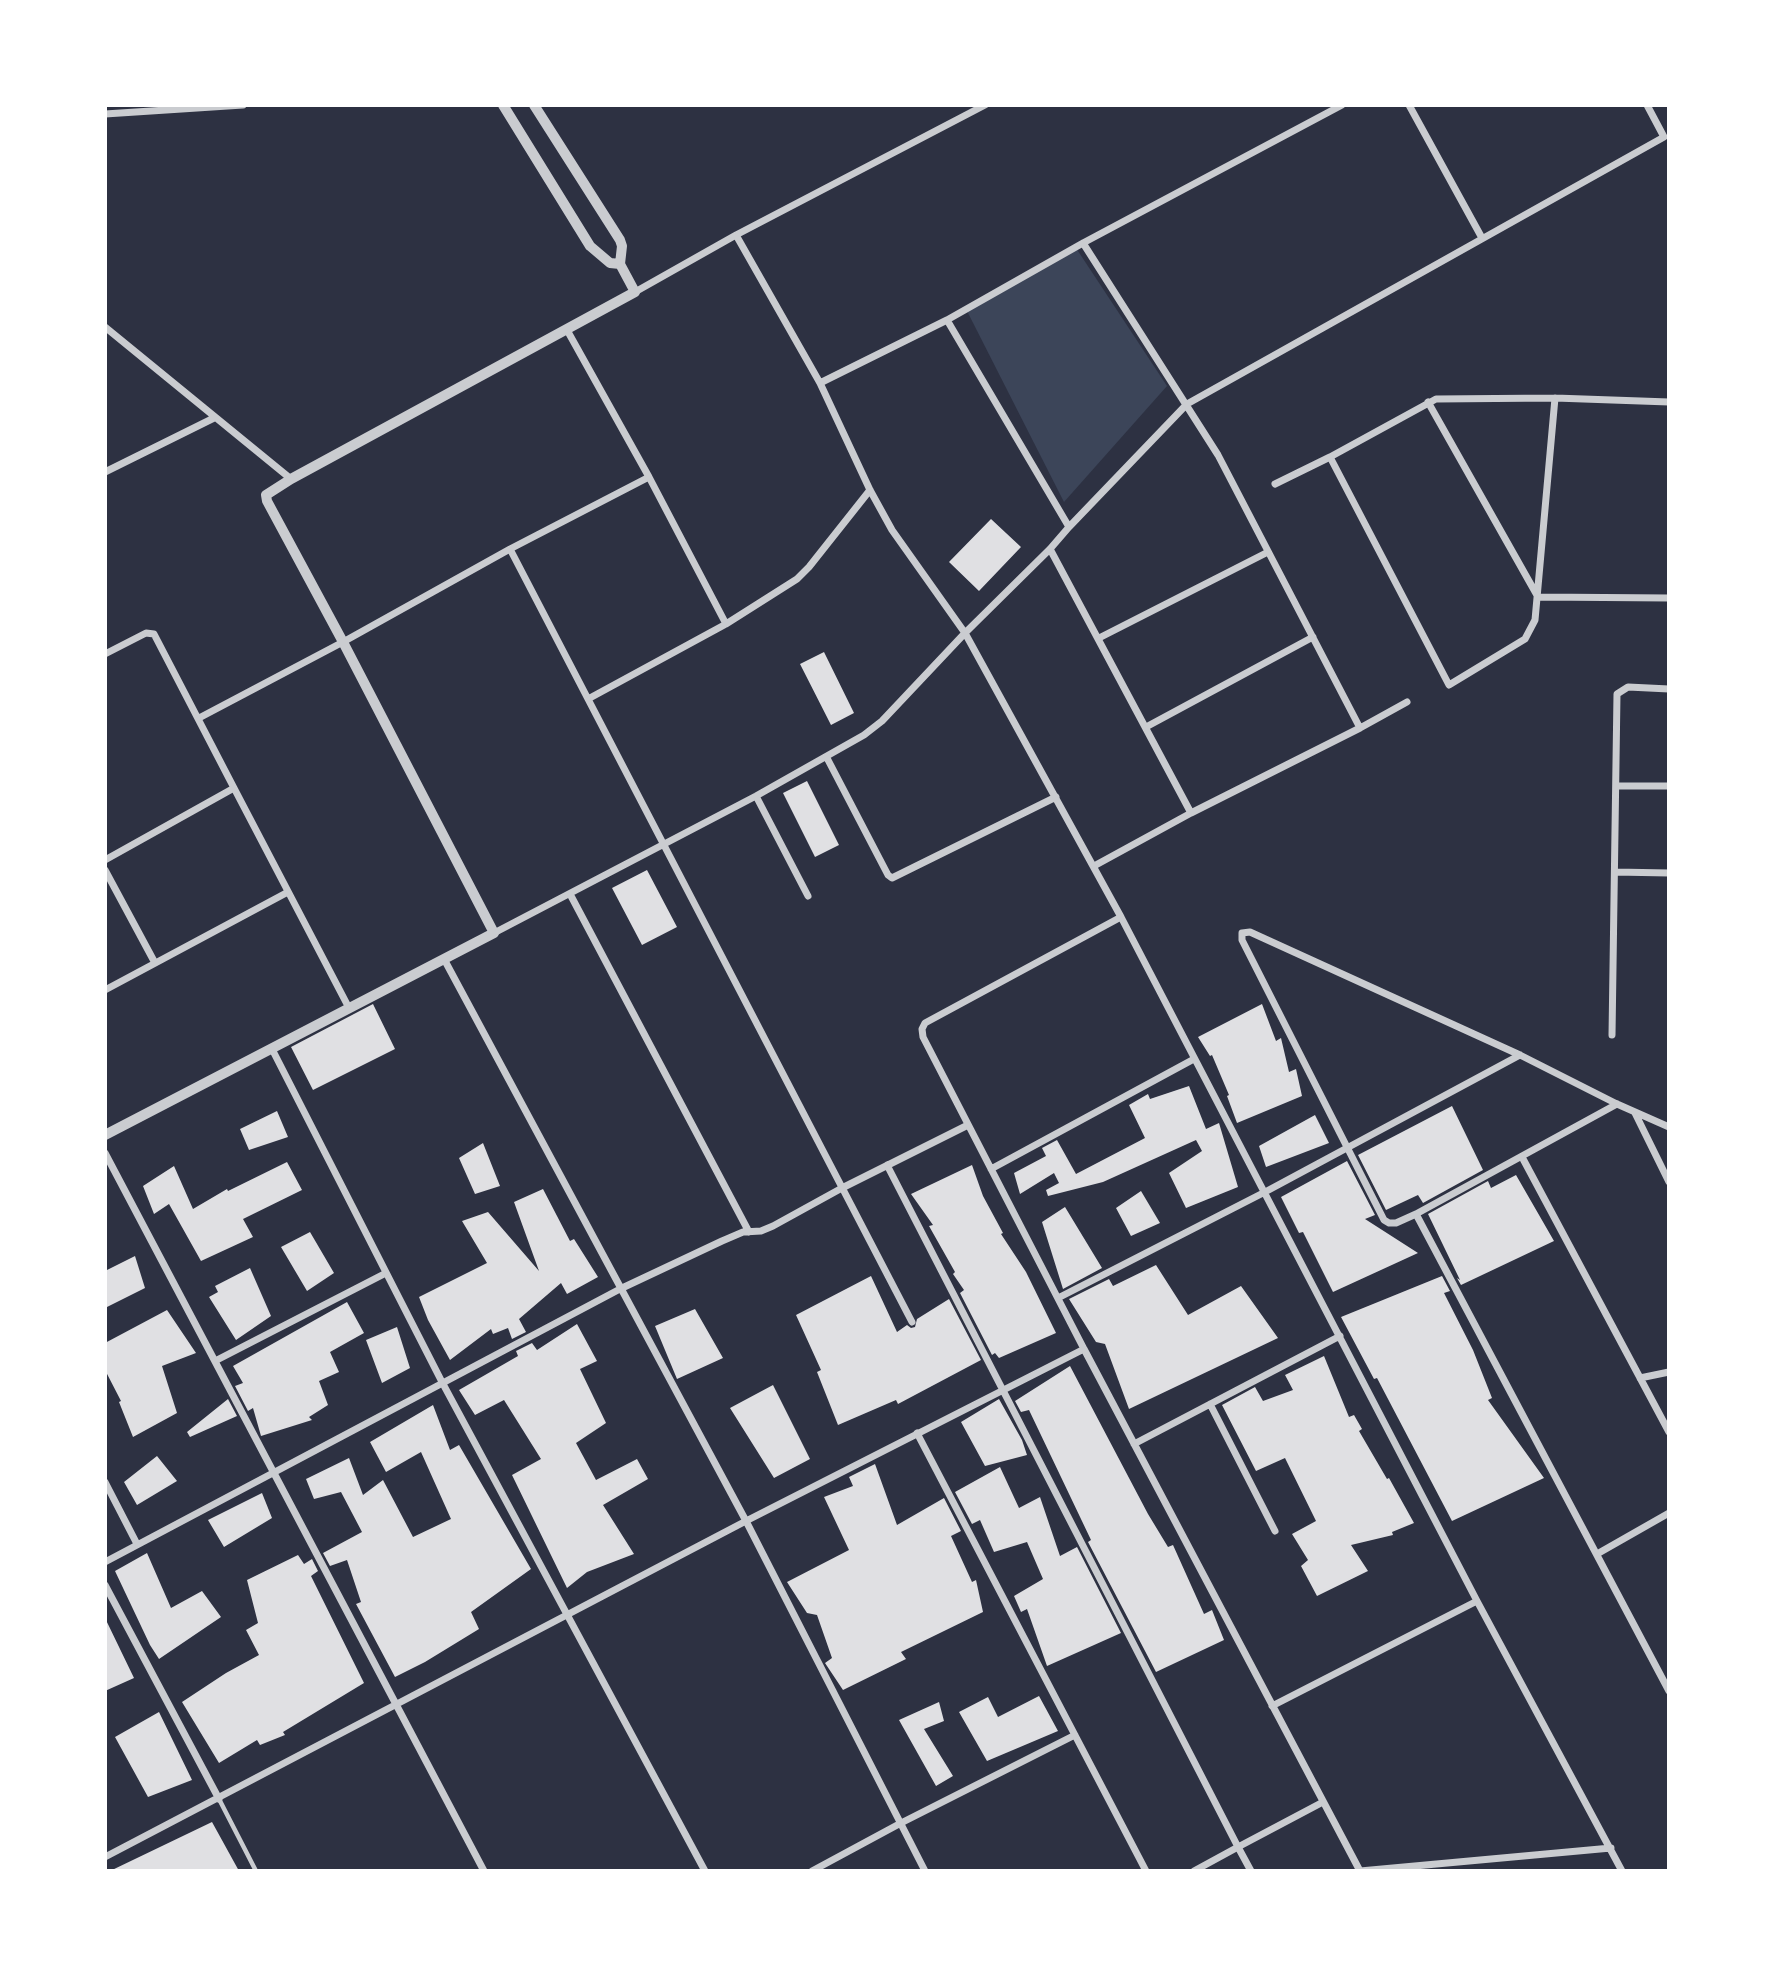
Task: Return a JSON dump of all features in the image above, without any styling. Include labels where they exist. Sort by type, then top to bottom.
[{"type":"street","points":[[105,114],[243,105]]},
{"type":"street","points":[[503,105],[590,246],[610,263],[620,264]]},
{"type":"street","points":[[534,105],[620,240],[620,264],[635,292]]},
{"type":"street","points":[[494,933],[266,495],[736,235],[985,105]]},
{"type":"street","points":[[820,383],[947,320],[1083,243],[1342,105]]},
{"type":"street","points":[[1409,105],[1482,238]]},
{"type":"street","points":[[105,1135],[665,844],[827,758],[864,735],[882,721],[965,633],[1050,549],[1187,404],[1664,137],[1647,105]]},
{"type":"street","points":[[736,235],[820,383],[891,530],[965,633],[1094,866],[1477,1601],[1622,1871]]},
{"type":"street","points":[[1083,243],[1218,455],[1360,728]]},
{"type":"street","points":[[947,320],[1069,527]]},
{"type":"street","points":[[105,327],[291,479]]},
{"type":"street","points":[[566,330],[649,477],[726,624]]},
{"type":"street","points":[[1275,484],[1330,457],[1428,402],[1443,397],[1669,402]]},
{"type":"street","points":[[1330,457],[1449,685],[1525,639],[1535,620],[1555,398]]},
{"type":"street","points":[[1428,402],[1538,597]]},
{"type":"street","points":[[105,472],[214,418]]},
{"type":"street","points":[[199,718],[510,549],[649,477]]},
{"type":"street","points":[[587,699],[726,624],[797,579],[809,568],[870,490]]},
{"type":"street","points":[[510,549],[912,1322]]},
{"type":"street","points":[[1050,549],[1100,638],[1191,813]]},
{"type":"street","points":[[1100,638],[1268,552]]},
{"type":"street","points":[[1538,597],[1669,598]]},
{"type":"street","points":[[105,654],[146,633],[153,634],[349,1008]]},
{"type":"street","points":[[1146,727],[1313,637]]},
{"type":"street","points":[[1612,1035],[1617,694],[1628,687],[1669,689]]},
{"type":"street","points":[[1094,866],[1407,702]]},
{"type":"street","points":[[827,758],[888,876],[892,878],[1056,797]]},
{"type":"street","points":[[1616,786],[1669,786]]},
{"type":"street","points":[[105,860],[234,788]]},
{"type":"street","points":[[756,796],[808,896]]},
{"type":"street","points":[[105,870],[155,963]]},
{"type":"street","points":[[1615,872],[1669,873]]},
{"type":"street","points":[[105,990],[288,892]]},
{"type":"street","points":[[570,894],[749,1232]]},
{"type":"street","points":[[1121,918],[925,1023],[922,1029],[923,1037],[1272,1706],[1360,1871],[1611,1848]]},
{"type":"street","points":[[1618,1104],[1416,1214],[1396,1223],[1389,1223],[1384,1220],[1241,937],[1245,931],[1520,1055],[1669,1127]]},
{"type":"street","points":[[444,959],[746,1521],[925,1871]]},
{"type":"street","points":[[272,1049],[442,1382],[705,1871]]},
{"type":"street","points":[[1058,1298],[1265,1192],[1520,1055]]},
{"type":"street","points":[[991,1169],[1194,1059]]},
{"type":"street","points":[[1635,1112],[1669,1182]]},
{"type":"street","points":[[105,1562],[620,1289],[743,1232],[761,1231],[773,1226],[968,1125]]},
{"type":"street","points":[[105,1153],[484,1871]]},
{"type":"street","points":[[1522,1157],[1669,1432]]},
{"type":"street","points":[[887,1166],[1004,1388],[1168,1714],[1251,1871]]},
{"type":"street","points":[[1416,1214],[1669,1691]]},
{"type":"street","points":[[215,1361],[386,1273]]},
{"type":"street","points":[[1134,1444],[1340,1336]]},
{"type":"street","points":[[105,1857],[566,1614],[1084,1349]]},
{"type":"street","points":[[1640,1378],[1669,1372]]},
{"type":"street","points":[[1210,1404],[1275,1531]]},
{"type":"street","points":[[917,1433],[1146,1871]]},
{"type":"street","points":[[105,1482],[137,1544]]},
{"type":"street","points":[[1597,1554],[1669,1513]]},
{"type":"street","points":[[105,1585],[219,1799]]},
{"type":"street","points":[[1272,1706],[1477,1601]]},
{"type":"street","points":[[812,1871],[1075,1735]]},
{"type":"street","points":[[1194,1871],[1323,1802]]},
{"type":"lane","points":[[219,1799],[256,1871]]},
{"type":"shaded area","points":[[1076,248],[1167,386],[1064,502],[967,311]]},
{"type":"building","points":[[991,519],[1021,547],[979,591],[949,562]]},
{"type":"building","points":[[824,652],[854,713],[831,725],[800,664]]},
{"type":"building","points":[[807,781],[839,845],[815,857],[783,793]]},
{"type":"building","points":[[647,870],[677,927],[642,945],[612,888]]},
{"type":"building","points":[[373,1004],[395,1049],[313,1090],[291,1047]]},
{"type":"building","points":[[1262,1004],[1276,1041],[1281,1038],[1289,1072],[1296,1069],[1302,1096],[1237,1123],[1227,1096],[1229,1095],[1212,1055],[1210,1056],[1198,1037]]},
{"type":"building","points":[[1189,1086],[1206,1129],[1219,1123],[1238,1187],[1186,1208],[1169,1173],[1202,1151],[1196,1140],[1103,1182],[1048,1196],[1046,1190],[1059,1183],[1054,1173],[1020,1194],[1014,1173],[1046,1156],[1042,1148],[1057,1140],[1076,1174],[1145,1138],[1129,1105],[1148,1094],[1150,1099]]},
{"type":"building","points":[[1452,1106],[1483,1170],[1423,1203],[1418,1195],[1386,1210],[1358,1155]]},
{"type":"building","points":[[277,1111],[288,1137],[249,1150],[240,1129]]},
{"type":"building","points":[[1315,1115],[1329,1143],[1266,1167],[1259,1146]]},
{"type":"building","points":[[483,1143],[500,1186],[475,1194],[459,1158]]},
{"type":"building","points":[[1347,1161],[1375,1215],[1365,1219],[1418,1253],[1333,1292],[1303,1232],[1299,1233],[1281,1197]]},
{"type":"building","points":[[287,1162],[302,1190],[243,1219],[253,1237],[201,1261],[169,1204],[154,1214],[143,1186],[174,1166],[193,1209],[227,1189],[228,1191]]},
{"type":"building","points":[[972,1165],[983,1196],[1003,1233],[1001,1234],[1026,1272],[1056,1333],[999,1358],[995,1353],[992,1355],[960,1293],[964,1290],[929,1226],[933,1225],[911,1194]]},
{"type":"building","points":[[1516,1175],[1554,1241],[1461,1285],[1428,1214],[1488,1181],[1491,1188]]},
{"type":"building","points":[[543,1189],[570,1241],[574,1239],[598,1277],[567,1294],[561,1283],[519,1319],[526,1332],[512,1339],[508,1328],[493,1334],[491,1329],[450,1360],[419,1297],[487,1263],[462,1221],[488,1212],[539,1271],[514,1202]]},
{"type":"building","points":[[1141,1191],[1160,1223],[1131,1236],[1116,1208]]},
{"type":"building","points":[[1065,1207],[1102,1268],[1063,1289],[1042,1222]]},
{"type":"building","points":[[310,1232],[334,1273],[307,1291],[281,1247]]},
{"type":"building","points":[[135,1256],[145,1288],[105,1308],[105,1271]]},
{"type":"building","points":[[1156,1265],[1188,1315],[1241,1286],[1278,1338],[1129,1409],[1105,1344],[1096,1342],[1069,1299],[1109,1279],[1113,1286]]},
{"type":"building","points":[[250,1268],[271,1316],[236,1340],[209,1297],[218,1292],[215,1286]]},
{"type":"building","points":[[871,1276],[897,1332],[907,1325],[915,1327],[917,1319],[949,1299],[981,1360],[898,1404],[896,1400],[838,1425],[817,1372],[821,1370],[796,1315]]},
{"type":"building","points":[[1442,1276],[1450,1291],[1444,1293],[1473,1350],[1492,1398],[1488,1400],[1544,1478],[1452,1521],[1377,1378],[1374,1379],[1341,1317]]},
{"type":"building","points":[[347,1302],[364,1333],[330,1352],[339,1372],[319,1381],[328,1405],[309,1417],[312,1420],[261,1436],[253,1408],[248,1411],[235,1386],[243,1383],[233,1366]]},
{"type":"building","points":[[695,1309],[723,1358],[677,1379],[655,1326]]},
{"type":"building","points":[[167,1310],[196,1353],[162,1366],[177,1413],[133,1437],[119,1402],[121,1401],[105,1370],[105,1343]]},
{"type":"building","points":[[577,1324],[597,1361],[580,1369],[606,1423],[576,1443],[596,1480],[637,1459],[648,1479],[603,1505],[634,1554],[587,1572],[567,1588],[512,1475],[541,1459],[504,1400],[475,1415],[459,1390],[518,1356],[516,1351],[532,1343],[537,1350]]},
{"type":"building","points":[[397,1327],[410,1368],[382,1383],[366,1340]]},
{"type":"building","points":[[1324,1356],[1349,1417],[1354,1415],[1362,1429],[1359,1431],[1414,1523],[1392,1532],[1393,1535],[1351,1545],[1368,1571],[1317,1596],[1301,1566],[1308,1560],[1292,1534],[1316,1521],[1285,1458],[1256,1471],[1222,1405],[1255,1387],[1263,1401],[1293,1390],[1285,1375]]},
{"type":"building","points":[[1070,1366],[1148,1514],[1168,1547],[1173,1545],[1204,1614],[1212,1610],[1224,1640],[1156,1672],[1088,1542],[1091,1540],[1029,1410],[1021,1412],[1015,1401]]},
{"type":"building","points":[[773,1385],[810,1459],[774,1478],[730,1408]]},
{"type":"building","points":[[228,1399],[237,1416],[190,1437],[187,1432]]},
{"type":"building","points":[[999,1399],[1022,1440],[1027,1455],[985,1466],[961,1422]]},
{"type":"building","points":[[433,1405],[450,1450],[459,1445],[531,1569],[471,1612],[479,1629],[395,1677],[356,1604],[361,1602],[347,1560],[330,1566],[323,1553],[362,1532],[341,1492],[314,1499],[306,1479],[349,1458],[363,1495],[383,1480],[413,1537],[451,1519],[421,1452],[386,1472],[370,1442]]},
{"type":"building","points":[[157,1456],[177,1481],[137,1505],[124,1482]]},
{"type":"building","points":[[875,1464],[897,1525],[944,1498],[961,1531],[951,1536],[972,1582],[976,1580],[983,1612],[901,1652],[906,1659],[843,1690],[825,1663],[832,1658],[817,1615],[807,1613],[787,1582],[849,1550],[824,1497],[853,1486],[849,1477]]},
{"type":"building","points":[[1000,1467],[1019,1508],[1040,1497],[1060,1556],[1077,1547],[1121,1633],[1047,1666],[1027,1609],[1021,1612],[1014,1596],[1043,1579],[1027,1542],[994,1552],[980,1520],[972,1524],[955,1492]]},
{"type":"building","points":[[262,1493],[272,1518],[224,1547],[208,1520]]},
{"type":"building","points":[[147,1553],[171,1608],[202,1591],[221,1617],[159,1659],[115,1571]]},
{"type":"building","points":[[298,1555],[304,1564],[312,1559],[318,1571],[311,1576],[364,1683],[283,1732],[285,1735],[260,1745],[257,1740],[219,1763],[182,1702],[259,1655],[246,1630],[258,1623],[247,1580]]},
{"type":"building","points":[[105,1618],[134,1678],[105,1691]]},
{"type":"building","points":[[1039,1696],[1058,1731],[987,1761],[959,1712],[988,1697],[998,1717]]},
{"type":"building","points":[[939,1702],[944,1721],[924,1729],[953,1776],[936,1786],[899,1720]]},
{"type":"building","points":[[159,1712],[192,1780],[148,1797],[115,1737]]},
{"type":"building","points":[[212,1822],[239,1871],[110,1871]]}]
